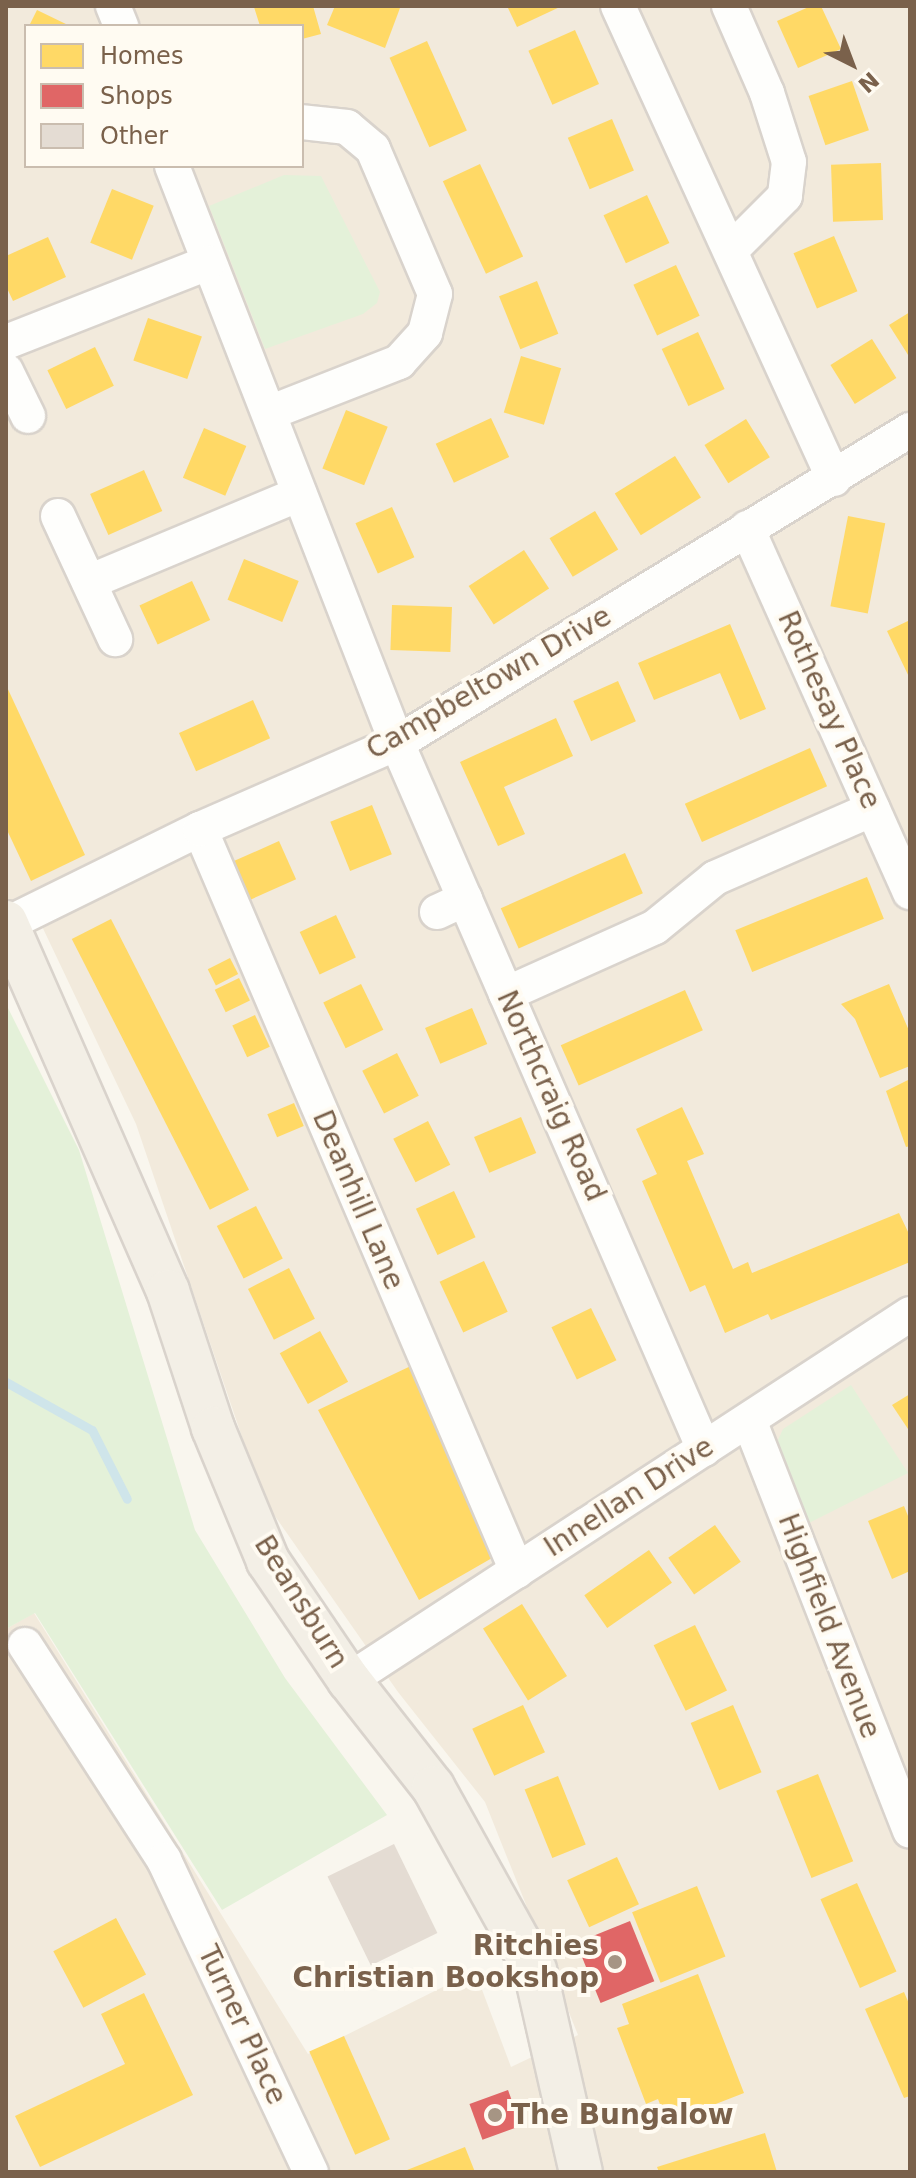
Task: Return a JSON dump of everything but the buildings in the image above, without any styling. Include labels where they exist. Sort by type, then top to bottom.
[{"type":"main road","name":"Beansburn","points":[[6,923],[168,1291],[213,1428],[268,1561],[349,1680],[433,1787],[535,1970],[581,2172]]},
{"type":"street","points":[[618,6],[834,479]]},
{"type":"street","points":[[729,6],[767,93],[789,162],[785,196],[731,250]]},
{"type":"street","points":[[269,413],[399,362],[425,333],[435,294],[373,149],[347,127],[304,122]]},
{"type":"street","name":"Northcraig Road","points":[[174,168],[208,263],[397,743],[451,905],[506,994],[602,1246],[704,1449]]},
{"type":"street","points":[[6,342],[208,263]]},
{"type":"street","points":[[6,371],[28,416]]},
{"type":"street","name":"Campbeltown Drive","points":[[6,923],[200,829],[397,743],[910,430]]},
{"type":"street","points":[[89,582],[299,494]]},
{"type":"street","points":[[58,516],[115,639]]},
{"type":"street","name":"Rothesay Place","points":[[747,528],[910,892]]},
{"type":"street","points":[[506,994],[655,927],[715,878],[873,809]]},
{"type":"street","name":"Deanhill Lane","points":[[200,829],[517,1571]]},
{"type":"street","name":"Innellan Drive","points":[[349,1680],[910,1314]]},
{"type":"street","name":"Highfield Avenue","points":[[749,1420],[909,1826]]},
{"type":"street","name":"Turner Place","points":[[25,1645],[64,1699],[174,1878],[311,2172]]},
{"type":"shaded area","points":[[6,6],[910,6],[910,2172],[6,2172],[6,1629],[34,1613],[308,2054],[475,1971],[511,2067],[578,2035],[485,1802],[398,1692],[263,1499],[136,1124],[29,899],[6,910]]},
{"type":"green space","points":[[284,175],[321,176],[380,292],[377,303],[363,314],[265,349],[209,206]]},
{"type":"green space","points":[[6,1004],[79,1150],[195,1530],[285,1678],[387,1815],[222,1910],[35,1613],[6,1629]]},
{"type":"green space","points":[[851,1385],[908,1473],[805,1525],[775,1460],[777,1442],[783,1429]]},
{"type":"waterway","points":[[6,1382],[92,1430],[127,1499]]},
{"type":"place","name":"Ritchies Christian Bookshop","points":[[615,1962]]},
{"type":"place","name":"The Bungalow","points":[[495,2115]]}]
